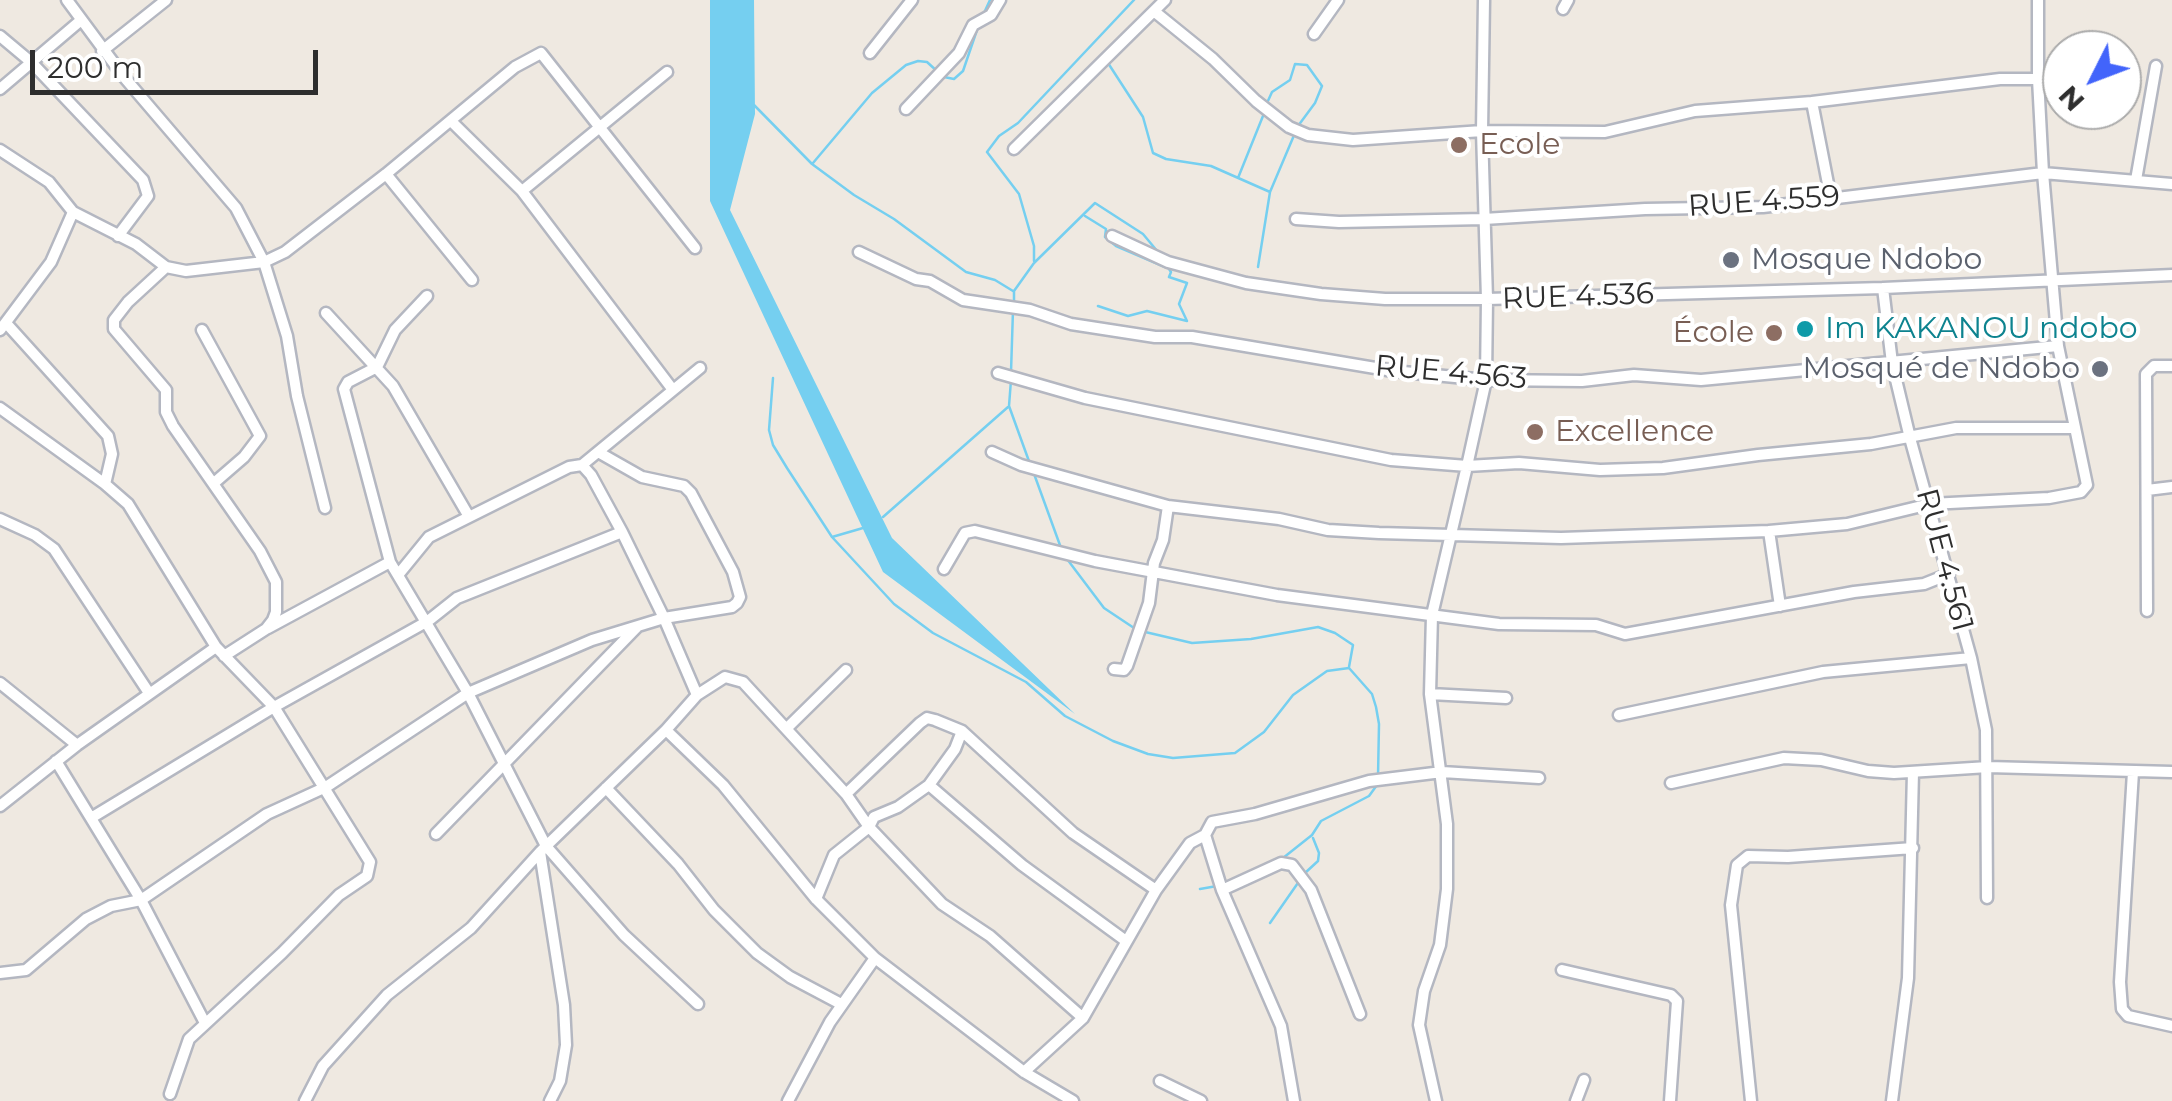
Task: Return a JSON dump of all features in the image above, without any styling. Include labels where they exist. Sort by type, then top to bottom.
[{"type":"street","points":[[67,0],[102,50],[236,208],[264,262],[286,336],[325,508]]},
{"type":"street","points":[[102,50],[166,0]]},
{"type":"street","points":[[870,54],[912,0]]},
{"type":"street","points":[[906,109],[959,53],[976,22],[991,15],[1000,0]]},
{"type":"street","points":[[1014,149],[1165,0]]},
{"type":"street","points":[[1314,34],[1338,0]]},
{"type":"street","points":[[1436,1101],[1419,1025],[1424,991],[1440,945],[1446,889],[1448,824],[1430,694],[1432,614],[1486,380],[1484,0]]},
{"type":"street","points":[[992,452],[1021,465],[1168,506],[1328,530],[1451,535],[1561,538],[1769,531],[1847,524],[1930,504],[2049,498],[2080,492],[2087,485],[2058,346],[2043,173],[2038,0]]},
{"type":"street","points":[[1155,12],[1289,127],[1308,135],[1353,140],[1482,131],[1606,132],[1695,111],[2038,79]]},
{"type":"street","points":[[0,90],[80,21]]},
{"type":"street","points":[[0,36],[31,62],[148,189],[148,196],[118,236]]},
{"type":"street","points":[[0,150],[49,182],[73,212],[136,244],[166,267],[186,272],[264,262],[286,252],[515,68],[541,53],[695,248]]},
{"type":"street","points":[[2136,180],[2156,66]]},
{"type":"street","points":[[522,191],[667,72]]},
{"type":"street","points":[[1812,102],[1830,199]]},
{"type":"street","points":[[451,121],[522,191],[674,390]]},
{"type":"street","name":"RUE 4.559","points":[[1296,219],[1339,222],[1763,207],[2043,173],[2172,184]]},
{"type":"street","points":[[386,174],[472,280]]},
{"type":"street","points":[[73,212],[51,262],[3,327],[108,436],[112,454],[106,484]]},
{"type":"street","name":"RUE 4.536","points":[[1112,236],[1168,262],[1264,286],[1385,299],[1882,288],[2172,275]]},
{"type":"street","name":"RUE 4.563","points":[[860,252],[916,279],[930,281],[964,300],[1018,307],[1071,324],[1155,337],[1192,337],[1373,368],[1486,380],[1582,381],[1634,375],[1701,380],[2058,346]]},
{"type":"street","points":[[166,267],[128,302],[114,320],[114,329],[166,390],[166,412],[173,426],[260,550],[276,582],[276,612],[266,629]]},
{"type":"street","name":"RUE 4.561","points":[[1619,715],[1824,672],[1971,658],[1910,438],[1892,363],[1882,288]]},
{"type":"street","points":[[427,296],[395,330],[376,367],[348,382],[344,396],[361,446],[390,562],[468,693],[543,849],[566,1045],[560,1081],[550,1101]]},
{"type":"street","points":[[326,313],[393,386],[468,516]]},
{"type":"street","points":[[202,330],[260,436],[244,457],[214,483]]},
{"type":"street","points":[[2146,611],[2146,374],[2154,366],[2172,366]]},
{"type":"street","points":[[398,575],[429,537],[569,467],[582,465],[700,368]]},
{"type":"street","points":[[998,373],[1085,398],[1391,460],[1467,466],[1519,463],[1600,470],[1663,468],[1910,438],[1956,428],[2074,428]]},
{"type":"street","points":[[0,408],[106,484],[134,512],[220,651],[274,707],[367,854],[371,870],[339,895],[189,1039],[170,1094]]},
{"type":"street","points":[[1,971],[26,970],[102,910],[141,900],[267,814],[326,787],[468,693],[592,640],[664,618],[732,606],[740,597],[733,572],[684,486],[642,477],[598,452]]},
{"type":"street","points":[[582,465],[622,532],[697,695]]},
{"type":"street","points":[[2148,490],[2172,487]]},
{"type":"street","points":[[1114,669],[1127,666],[1149,603],[1168,506]]},
{"type":"street","points":[[0,518],[54,549],[149,694]]},
{"type":"street","points":[[944,569],[968,531],[1095,562],[1278,596],[1499,624],[1596,625],[1625,634],[1924,584],[1949,574]]},
{"type":"street","points":[[1769,531],[1780,606]]},
{"type":"street","points":[[91,818],[274,707],[428,620],[457,598],[622,532]]},
{"type":"street","points":[[1,803],[149,694],[220,651],[390,562]]},
{"type":"street","points":[[436,834],[637,627]]},
{"type":"street","points":[[1971,658],[1986,730],[1987,898]]},
{"type":"street","points":[[786,728],[846,670]]},
{"type":"street","points":[[305,1101],[323,1066],[387,995],[471,928],[543,849],[697,695],[725,678],[743,682],[942,904],[990,936],[1083,1018]]},
{"type":"street","points":[[0,683],[77,745]]},
{"type":"street","points":[[1430,694],[1506,698]]},
{"type":"street","points":[[846,794],[926,718],[962,732],[1073,833],[1156,890]]},
{"type":"street","points":[[666,730],[724,785],[816,899],[875,958],[1024,1072],[1072,1101]]},
{"type":"street","points":[[816,899],[834,855],[869,827],[874,817],[898,807],[929,785],[955,750],[962,732]]},
{"type":"street","points":[[1671,783],[1784,758],[1821,760],[1868,771],[1988,767],[2172,772]]},
{"type":"street","points":[[56,761],[141,900],[205,1023]]},
{"type":"street","points":[[1024,1072],[1083,1018],[1156,890],[1212,822],[1369,782],[1442,772],[1539,778]]},
{"type":"street","points":[[1892,1101],[1908,978],[1913,772]]},
{"type":"street","points":[[2133,772],[2120,982],[2122,1009],[2128,1016],[2172,1026]]},
{"type":"street","points":[[929,785],[1022,865],[1126,941]]},
{"type":"street","points":[[606,788],[678,864],[714,910],[758,953],[790,977],[842,1004]]},
{"type":"street","points":[[1204,836],[1222,890],[1281,1026],[1294,1101]]},
{"type":"street","points":[[1751,1101],[1731,905],[1737,865],[1748,856],[1913,848]]},
{"type":"street","points":[[543,849],[698,1004]]},
{"type":"street","points":[[1222,890],[1281,863],[1292,865],[1311,890],[1360,1014]]},
{"type":"street","points":[[788,1101],[842,1004],[875,958]]},
{"type":"street","points":[[1562,970],[1671,996],[1676,1001],[1670,1101]]},
{"type":"street","points":[[1576,1101],[1584,1080]]},
{"type":"street","points":[[1160,1081],[1201,1101]]},
{"type":"water","points":[[710,0],[754,0],[755,114],[730,210],[892,538],[1075,714],[883,572],[710,201]]},
{"type":"waterway","points":[[984,13],[990,0]]},
{"type":"waterway","points":[[1034,261],[1034,246],[1019,194],[987,152],[1134,0]]},
{"type":"waterway","points":[[944,77],[954,79],[963,71],[977,30]]},
{"type":"waterway","points":[[813,163],[872,93],[906,65],[927,62],[938,72]]},
{"type":"waterway","points":[[1108,63],[1143,117],[1153,153],[1166,159],[1211,166],[1270,192]]},
{"type":"waterway","points":[[1267,103],[1272,92],[1290,80],[1295,64],[1307,65],[1322,86],[1298,126]]},
{"type":"waterway","points":[[754,105],[812,164],[854,195],[966,272],[995,280],[1013,291]]},
{"type":"waterway","points":[[1238,178],[1265,111]]},
{"type":"waterway","points":[[1258,267],[1270,192],[1295,133]]},
{"type":"waterway","points":[[1014,302],[1014,291],[1034,263],[1095,203],[1143,234],[1158,252]]},
{"type":"waterway","points":[[1085,216],[1106,229],[1105,237],[1116,246],[1165,267]]},
{"type":"waterway","points":[[1098,306],[1128,316],[1147,311],[1187,321],[1179,304],[1187,283],[1169,277],[1167,266]]},
{"type":"waterway","points":[[1011,372],[1013,310]]},
{"type":"waterway","points":[[773,378],[769,430],[787,468],[832,537],[894,604],[933,633],[1026,682],[1065,716],[1113,741],[1173,758],[1235,753],[1264,732],[1293,695],[1327,671],[1349,668],[1372,694],[1376,707],[1378,777]]},
{"type":"waterway","points":[[1011,380],[1009,406],[1030,464]]},
{"type":"waterway","points":[[883,517],[1008,407]]},
{"type":"waterway","points":[[1033,471],[1061,548]]},
{"type":"waterway","points":[[832,537],[863,528]]},
{"type":"waterway","points":[[1067,559],[1104,608],[1134,628]]},
{"type":"waterway","points":[[1141,631],[1192,643],[1251,639],[1318,627],[1353,645],[1349,667]]},
{"type":"waterway","points":[[1283,858],[1312,835],[1321,821],[1369,796],[1377,785]]},
{"type":"waterway","points":[[1305,873],[1318,861],[1313,838]]},
{"type":"waterway","points":[[1270,923],[1300,880]]},
{"type":"waterway","points":[[1200,889],[1217,886]]},
{"type":"place","name":"Ecole","points":[[1459,145]]},
{"type":"place","name":"Mosque Ndobo","points":[[1731,260]]},
{"type":"place","name":"Im KAKANOU ndobo","points":[[1805,329]]},
{"type":"place","name":"École","points":[[1774,333]]},
{"type":"place","name":"Mosqué de Ndobo","points":[[2100,369]]},
{"type":"place","name":"Excellence","points":[[1535,432]]}]
